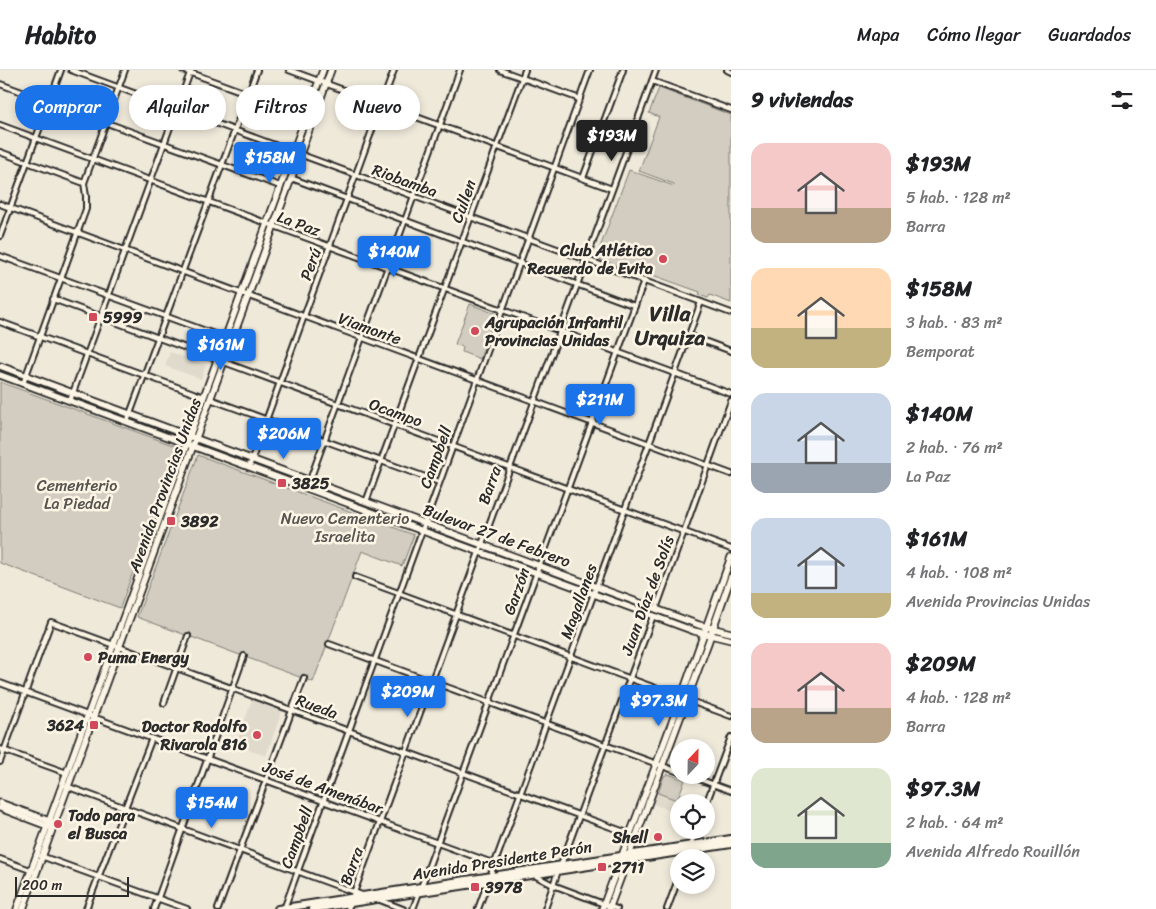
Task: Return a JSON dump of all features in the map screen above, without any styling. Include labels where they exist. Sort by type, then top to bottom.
[{"type":"main road","name":"Avenida Provincias Unidas","points":[[318,85],[323,70]]},
{"type":"main road","name":"Avenida Provincias Unidas","points":[[220,361],[225,338],[273,226],[331,70]]},
{"type":"main road","name":"Avenida Provincias Unidas","points":[[23,909],[50,824],[207,398],[301,130]]},
{"type":"main road","name":"Bulevar 27 de Febrero","points":[[0,366],[424,522],[656,609],[731,640]]},
{"type":"main road","name":"Bulevar 27 de Febrero","points":[[0,375],[653,616],[708,631],[731,633]]},
{"type":"main road","points":[[607,907],[684,699],[731,557]]},
{"type":"main road","points":[[708,631],[731,576]]},
{"type":"main road","name":"Avenida Provincias Unidas","points":[[65,786],[66,773],[91,716]]},
{"type":"main road","points":[[625,858],[630,834],[660,765]]},
{"type":"main road","points":[[0,803],[50,824]]},
{"type":"main road","points":[[0,808],[50,824]]},
{"type":"main road","name":"Avenida Presidente Perón","points":[[695,849],[731,838]]},
{"type":"main road","name":"Avenida Presidente Perón","points":[[700,849],[731,844]]},
{"type":"main road","name":"Avenida Presidente Perón","points":[[312,909],[364,896],[670,853]]},
{"type":"main road","name":"Avenida Presidente Perón","points":[[490,879],[534,875],[560,868]]},
{"type":"main road","name":"Avenida Provincias Unidas","points":[[17,909],[34,871]]},
{"type":"main road","name":"Avenida Presidente Perón","points":[[282,909],[352,900],[376,899],[420,889]]},
{"type":"street","points":[[55,85],[61,70]]},
{"type":"street","name":"Riobamba","points":[[71,70],[111,85]]},
{"type":"street","points":[[119,88],[125,70]]},
{"type":"street","points":[[183,70],[191,71],[236,89]]},
{"type":"street","points":[[251,85],[257,70]]},
{"type":"street","points":[[289,70],[335,87]]},
{"type":"street","name":"Perú","points":[[389,85],[394,70]]},
{"type":"street","points":[[307,488],[460,70]]},
{"type":"street","points":[[500,70],[580,99]]},
{"type":"street","name":"Cullen","points":[[364,509],[525,70]]},
{"type":"street","name":"Campbell","points":[[282,909],[298,871],[438,482],[590,70]]},
{"type":"street","points":[[583,178],[622,70]]},
{"type":"street","name":"Barra","points":[[352,900],[478,551],[656,70]]},
{"type":"street","points":[[727,70],[731,72]]},
{"type":"street","points":[[186,85],[191,71]]},
{"type":"street","points":[[652,81],[731,110]]},
{"type":"street","points":[[0,84],[15,90]]},
{"type":"street","name":"Riobamba","points":[[119,88],[129,92]]},
{"type":"street","points":[[420,118],[612,189]]},
{"type":"street","name":"La Paz","points":[[0,125],[731,394]]},
{"type":"street","points":[[127,422],[236,126]]},
{"type":"street","points":[[119,128],[280,186]]},
{"type":"street","name":"Riobamba","points":[[226,128],[731,313]]},
{"type":"street","points":[[0,236],[39,130]]},
{"type":"street","points":[[23,384],[86,209],[84,183],[104,130]]},
{"type":"street","points":[[70,401],[169,130]]},
{"type":"street","name":"Perú","points":[[249,467],[372,130]]},
{"type":"street","points":[[0,152],[84,183]]},
{"type":"street","points":[[291,178],[634,306]]},
{"type":"street","name":"Viamonte","points":[[0,204],[731,474]]},
{"type":"street","points":[[0,256],[225,338]]},
{"type":"street","name":"Garzón","points":[[413,909],[644,281]]},
{"type":"street","name":"Ocampo","points":[[53,299],[731,549]]},
{"type":"street","name":"Magallanes","points":[[478,909],[700,302]]},
{"type":"street","points":[[0,322],[438,482]]},
{"type":"street","points":[[688,335],[731,351]]},
{"type":"street","name":"Juan Díaz de Solís","points":[[545,909],[731,401]]},
{"type":"street","points":[[355,577],[731,716]]},
{"type":"street","name":"Rueda","points":[[25,693],[51,622],[630,834]]},
{"type":"street","points":[[164,703],[188,636]]},
{"type":"street","points":[[329,644],[670,769]]},
{"type":"street","points":[[154,909],[244,656]]},
{"type":"street","points":[[218,909],[304,678]]},
{"type":"street","name":"José de Amenábar","points":[[0,684],[496,864]]},
{"type":"street","points":[[0,762],[2,750],[25,693]]},
{"type":"street","points":[[710,794],[729,751],[731,737]]},
{"type":"street","points":[[86,909],[152,738]]},
{"type":"street","points":[[2,750],[66,773]]},
{"type":"street","points":[[714,785],[731,791]]},
{"type":"street","points":[[65,786],[298,871],[352,900]]},
{"type":"street","points":[[39,856],[187,909]]},
{"type":"street","points":[[0,859],[34,871]]},
{"type":"street","points":[[534,875],[607,907],[617,909]]},
{"type":"street","points":[[667,909],[673,894]]},
{"type":"street","points":[[376,899],[403,909]]},
{"type":"shaded area","points":[[170,352],[206,365],[201,379],[165,366]]},
{"type":"shaded area","name":"Doctor Rodolfo Rivarola 816","points":[[252,700],[282,711],[266,756],[236,745]]},
{"type":"shaded area","points":[[658,793],[670,797],[670,811],[653,804]]},
{"type":"green space","points":[[659,88],[731,115],[731,303],[710,295],[708,298],[699,295],[700,292],[633,268],[632,271],[596,258],[629,170],[674,186],[674,184],[639,171],[659,117],[649,113]]},
{"type":"green space","name":"Agrupación Infantil Provincias Unidas","points":[[470,304],[496,314],[480,359],[462,352],[463,347],[455,344]]},
{"type":"green space","name":"Cementerio La Piedad","points":[[0,382],[178,447],[120,608],[0,563]]},
{"type":"green space","name":"Nuevo Cementerio Israelita","points":[[198,455],[414,535],[402,566],[362,551],[313,682],[137,617]]},
{"type":"green space","points":[[670,775],[670,784],[683,784],[679,794],[670,794],[670,797],[658,793],[664,776]]},
{"type":"place","name":"Club Atlético Recuerdo de Evita","points":[[663,259]]},
{"type":"place","name":"5999","points":[[93,317]]},
{"type":"place","name":"Agrupación Infantil Provincias Unidas","points":[[475,331]]},
{"type":"place","name":"3825","points":[[282,483]]},
{"type":"place","name":"3892","points":[[171,521]]},
{"type":"place","name":"Puma Energy","points":[[88,657]]},
{"type":"place","name":"3624","points":[[94,725]]},
{"type":"place","name":"Doctor Rodolfo Rivarola 816","points":[[257,735]]},
{"type":"place","name":"Todo para el Busca","points":[[58,824]]},
{"type":"place","name":"Shell","points":[[658,837]]},
{"type":"place","name":"2711","points":[[602,867]]},
{"type":"place","name":"3978","points":[[475,887]]},
{"type":"district","name":"Villa Urquiza","points":[[670,326]]}]
